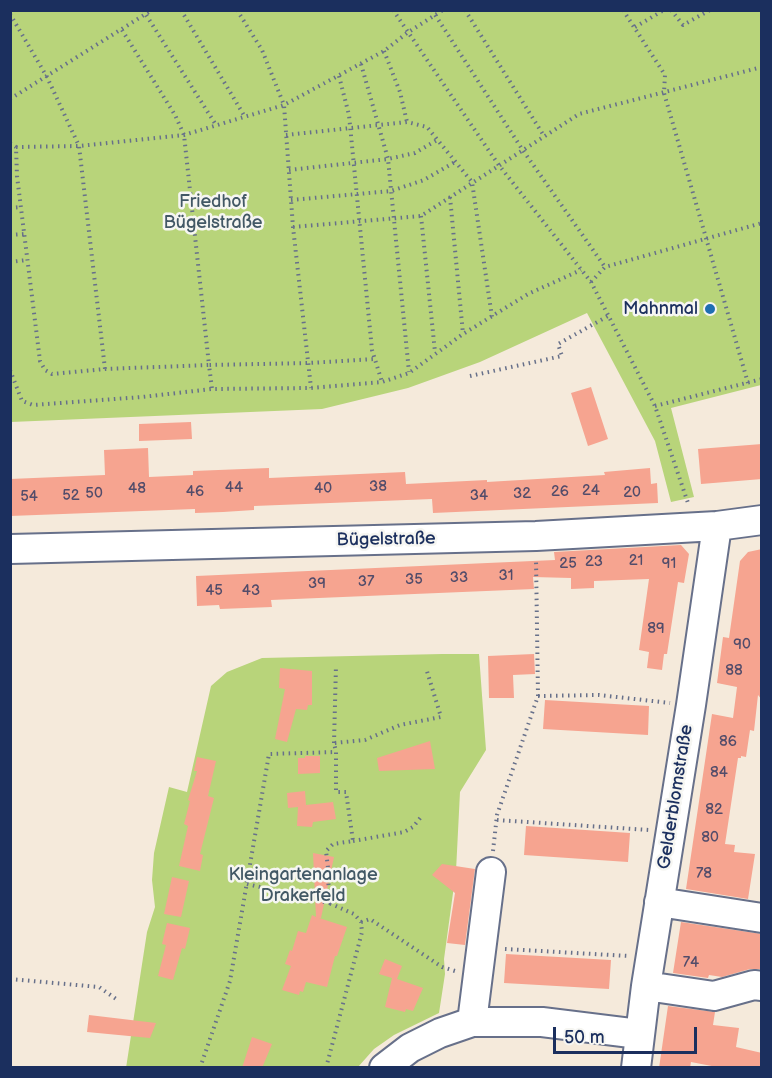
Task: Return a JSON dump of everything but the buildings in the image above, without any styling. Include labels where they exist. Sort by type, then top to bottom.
[{"type":"street","name":"Bügelstraße","points":[[10,549],[536,536],[706,527],[762,520]]},
{"type":"street","name":"Gelderblomstraße","points":[[636,1068],[646,987],[691,705],[706,527]]},
{"type":"street","points":[[472,1022],[491,872]]},
{"type":"street","points":[[659,902],[762,918]]},
{"type":"street","points":[[646,987],[714,996],[754,985],[762,986]]},
{"type":"street","points":[[384,1068],[410,1048],[440,1033],[472,1022],[542,1022],[639,1034]]},
{"type":"path","points":[[10,99],[152,10]]},
{"type":"path","points":[[181,10],[246,117]]},
{"type":"path","points":[[237,10],[262,51],[284,105],[293,227],[311,388]]},
{"type":"path","points":[[393,10],[498,164],[591,282],[655,406],[706,527]]},
{"type":"path","points":[[10,143],[16,147],[79,146],[184,135],[246,117],[284,105],[339,76],[384,51],[434,13],[443,10]]},
{"type":"path","points":[[465,10],[544,136]]},
{"type":"path","points":[[623,10],[665,75],[664,93],[748,383]]},
{"type":"path","points":[[635,27],[664,10]]},
{"type":"path","points":[[671,10],[683,25],[710,10]]},
{"type":"path","points":[[144,13],[216,125]]},
{"type":"path","points":[[434,13],[522,149],[605,267]]},
{"type":"path","points":[[10,14],[47,77],[79,146],[105,369]]},
{"type":"path","points":[[122,30],[176,115],[184,135],[212,389]]},
{"type":"path","points":[[384,51],[400,92],[407,122]]},
{"type":"path","points":[[361,64],[388,159],[409,372]]},
{"type":"path","points":[[293,227],[421,216],[498,164],[579,114],[762,68]]},
{"type":"path","points":[[339,76],[350,127],[372,350],[382,382]]},
{"type":"path","points":[[286,135],[407,122],[427,127],[472,182],[492,317]]},
{"type":"path","points":[[289,170],[388,159],[416,153],[437,140]]},
{"type":"path","points":[[16,147],[17,176],[40,361],[45,370],[52,374],[105,369],[375,359]]},
{"type":"path","points":[[291,200],[391,191],[424,180],[455,162]]},
{"type":"path","points":[[10,176],[17,176]]},
{"type":"path","points":[[450,196],[463,334]]},
{"type":"path","points":[[10,208],[21,207]]},
{"type":"path","points":[[421,216],[435,353]]},
{"type":"path","points":[[591,282],[605,267],[762,223]]},
{"type":"path","points":[[10,235],[24,234]]},
{"type":"path","points":[[10,262],[27,260]]},
{"type":"path","points":[[10,370],[22,401],[33,405],[212,389],[311,388],[382,382],[409,372],[463,334],[528,294],[581,270]]},
{"type":"path","points":[[470,376],[562,356],[558,344],[608,316]]},
{"type":"path","points":[[655,406],[762,379]]},
{"type":"path","points":[[491,872],[497,820],[538,696],[536,536]]},
{"type":"path","points":[[336,665],[334,743],[336,792],[346,792],[353,842]]},
{"type":"path","points":[[334,743],[365,740],[399,725],[441,717],[426,668]]},
{"type":"path","points":[[538,696],[599,695],[691,705]]},
{"type":"path","points":[[200,1068],[230,981],[269,754],[336,752]]},
{"type":"path","points":[[328,903],[326,851],[333,844],[404,832],[413,827],[421,816]]},
{"type":"path","points":[[497,820],[670,831]]},
{"type":"path","points":[[247,884],[328,903],[354,914],[361,921],[362,932],[332,1037],[326,1068]]},
{"type":"path","points":[[361,921],[370,919],[441,967],[477,976]]},
{"type":"path","points":[[482,948],[651,958]]},
{"type":"path","points":[[10,979],[99,987],[119,1001]]},
{"type":"green space","name":"Friedhof Bügelstraße","points":[[10,11],[761,11],[761,385],[671,408],[694,497],[671,502],[655,441],[587,313],[480,362],[408,388],[322,409],[11,422]]},
{"type":"green space","name":"Kleingartenanlage Drakerfeld","points":[[479,654],[486,750],[460,792],[456,871],[439,1013],[394,1035],[374,1049],[358,1067],[126,1068],[147,932],[155,907],[152,880],[154,853],[169,787],[187,792],[211,686],[227,672],[262,658]]},
{"type":"place","name":"Mahnmal","points":[[710,309]]}]
